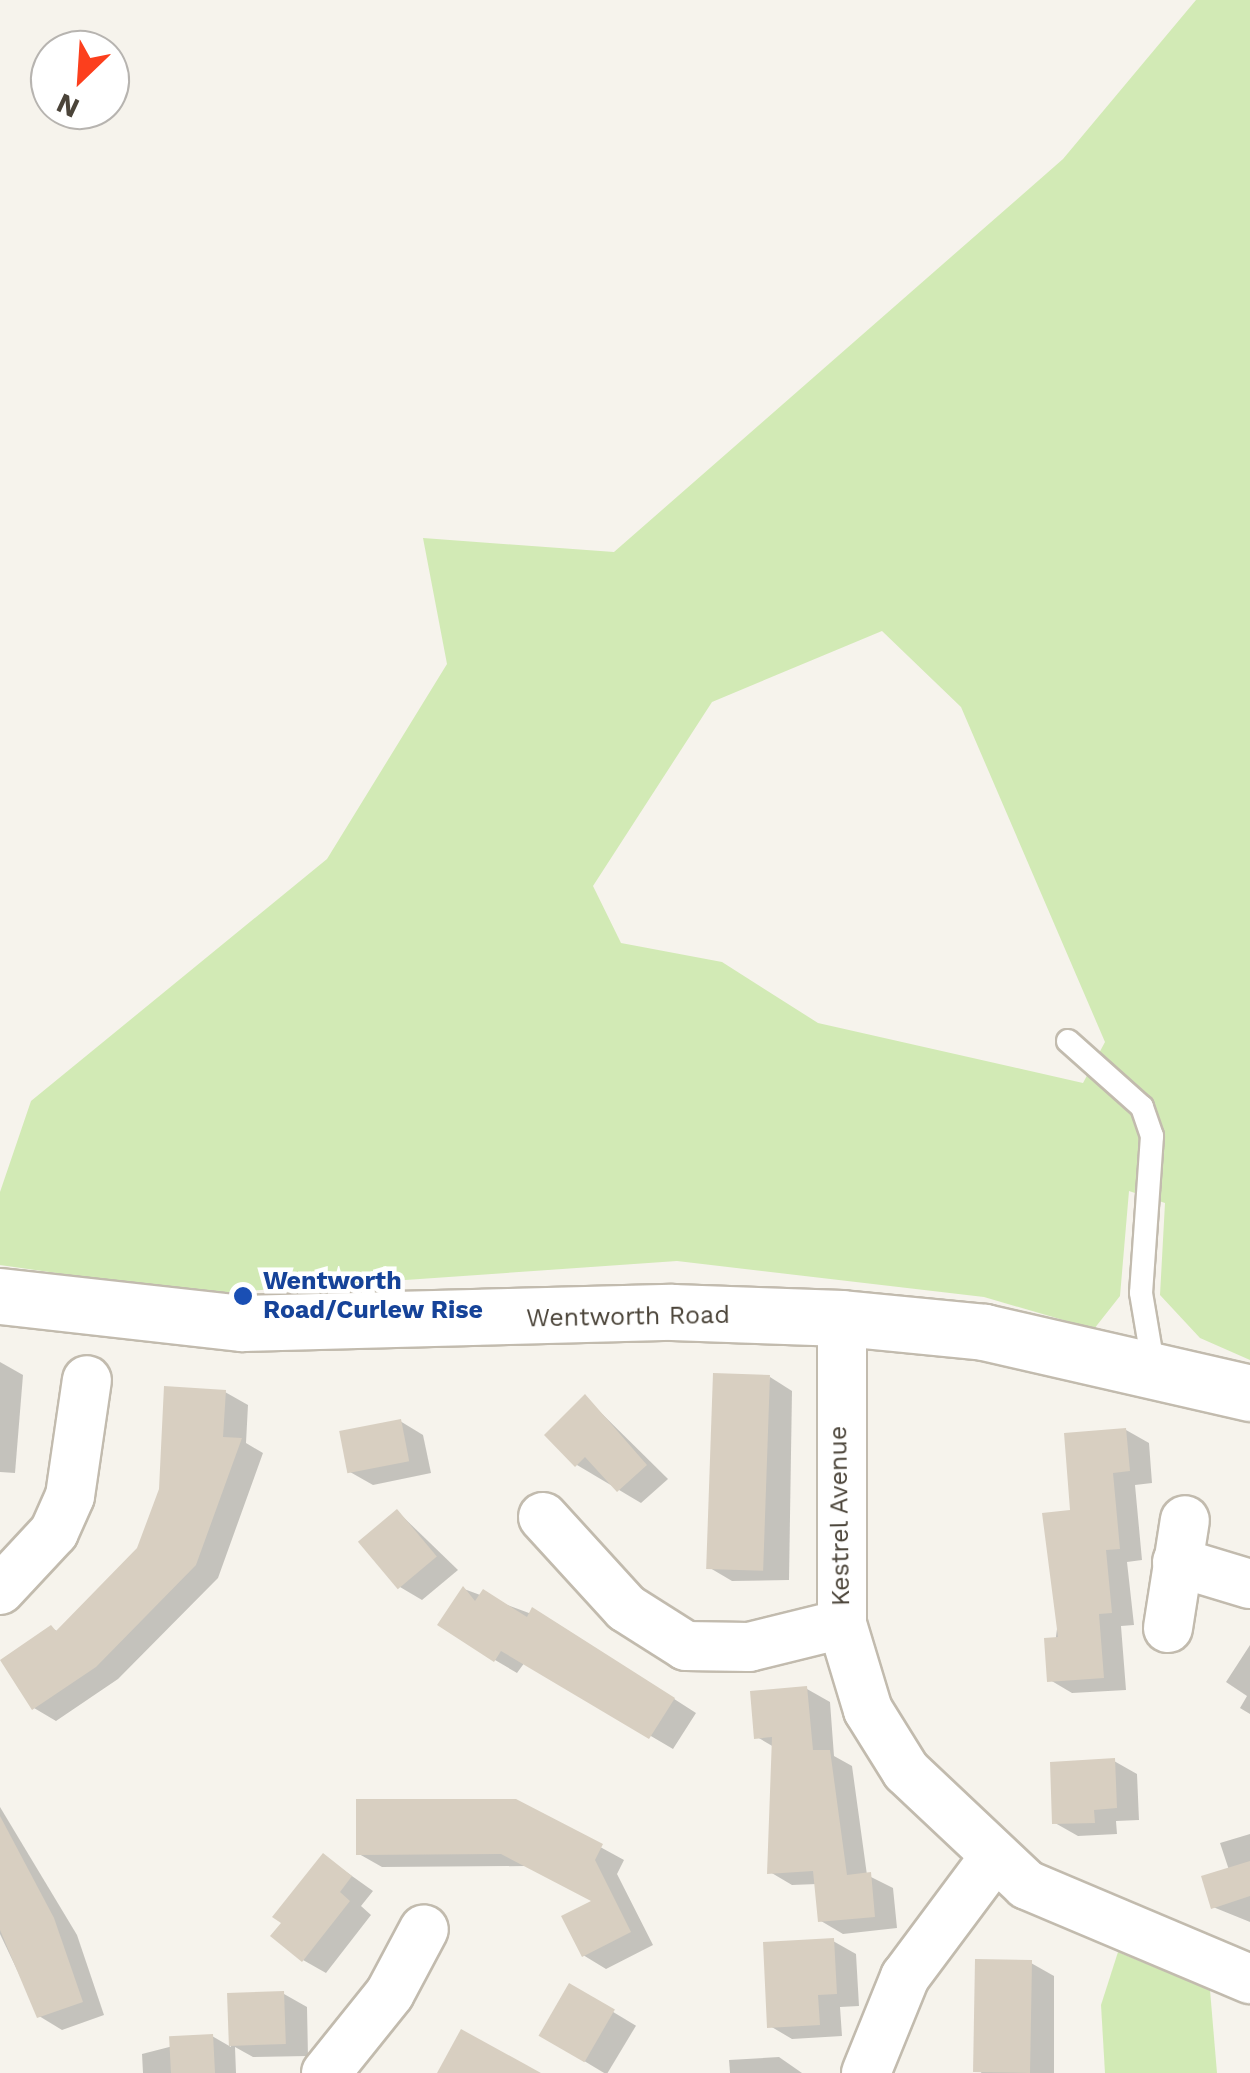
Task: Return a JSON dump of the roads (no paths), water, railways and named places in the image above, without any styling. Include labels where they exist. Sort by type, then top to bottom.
[{"type":"street","name":"Wentworth Road","points":[[0,1296],[242,1323],[672,1312],[842,1318],[984,1332],[1250,1392]]},
{"type":"street","name":"Kestrel Avenue","points":[[842,1318],[842,1624],[868,1710],[906,1770],[993,1858],[1065,1907],[1250,1978]]},
{"type":"street","points":[[0,1590],[54,1532],[70,1496],[86,1380]]},
{"type":"street","points":[[543,1517],[626,1608],[686,1646],[749,1647],[842,1624]]},
{"type":"street","points":[[1168,1628],[1181,1541],[1250,1584]]},
{"type":"street","points":[[866,2073],[905,1977],[993,1858]]},
{"type":"street","points":[[326,2073],[390,1993],[424,1929]]},
{"type":"lane","points":[[1068,1040],[1142,1107],[1152,1136],[1142,1293],[1154,1370]]},
{"type":"place","name":"Wentworth Road/Curlew Rise","points":[[243,1296]]}]
